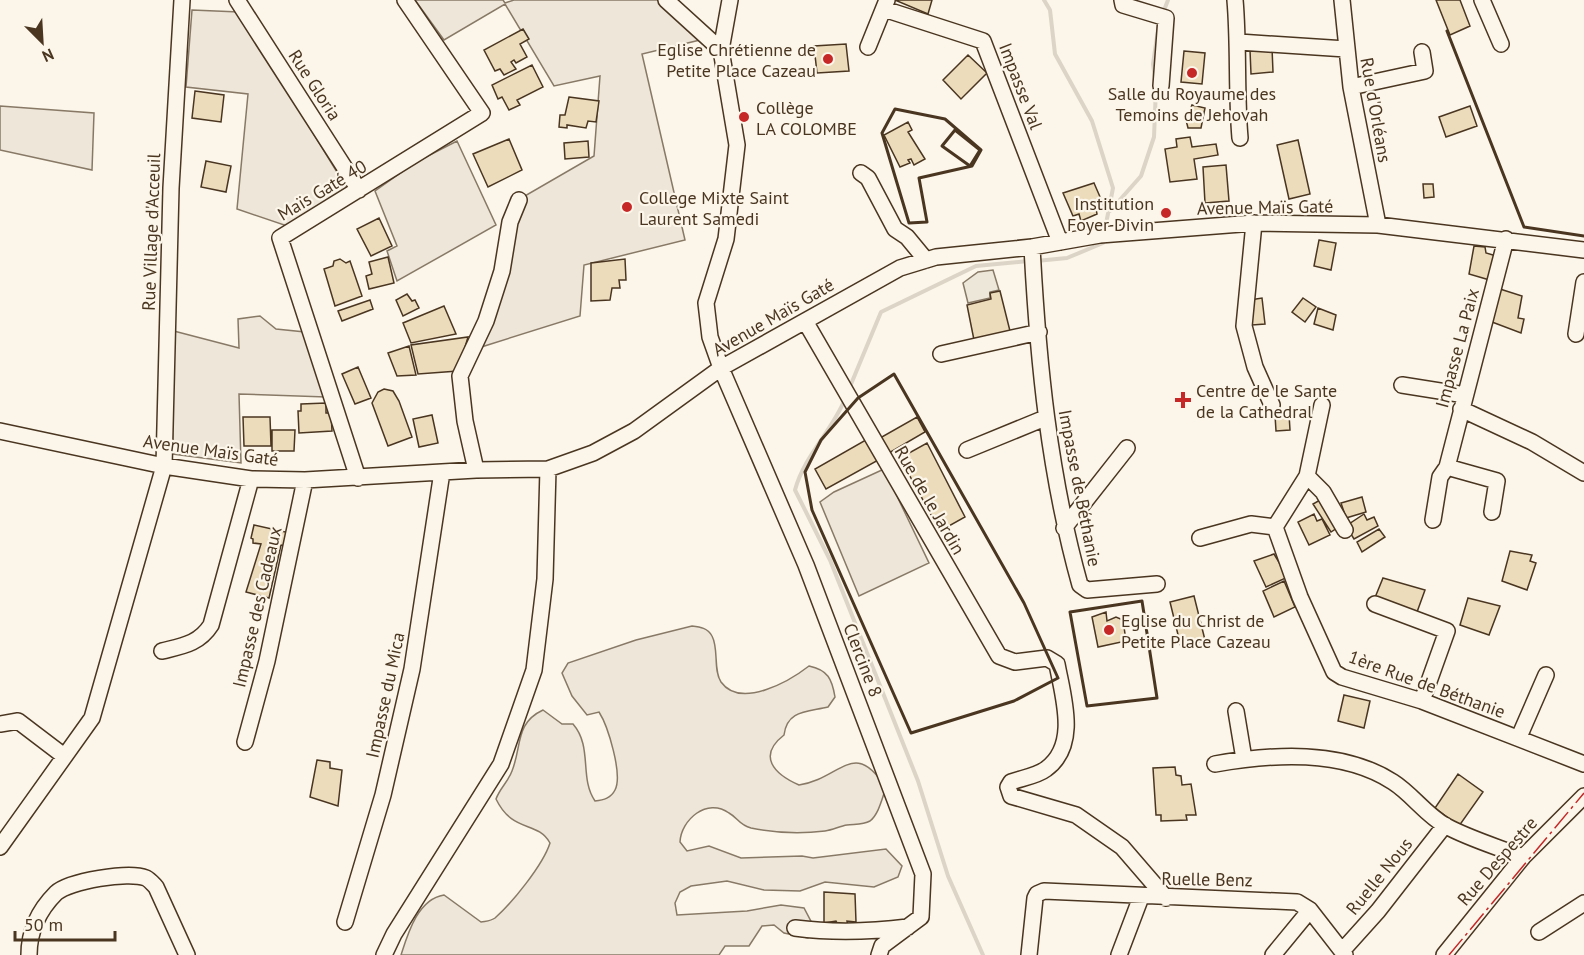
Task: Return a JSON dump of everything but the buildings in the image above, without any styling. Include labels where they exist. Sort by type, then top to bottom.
[{"type":"street","name":"Rue Village d'Acceuil","points":[[0,847],[92,718],[164,466],[171,188],[182,0]]},
{"type":"street","name":"Rue Gloria","points":[[237,0],[359,190]]},
{"type":"street","name":"Maïs Gaté 40","points":[[358,478],[280,238],[482,113],[405,0]]},
{"type":"street","points":[[666,0],[721,50]]},
{"type":"street","name":"Clercine 8","points":[[730,0],[721,50],[737,145],[726,239],[706,303],[710,337],[720,368],[806,565],[923,874],[921,917],[911,926]]},
{"type":"street","points":[[1122,0],[1123,5],[1158,16],[1161,86]]},
{"type":"street","points":[[1234,0],[1239,42],[1236,96],[1240,138]]},
{"type":"street","name":"Rue d'Orléans","points":[[1342,0],[1352,87],[1378,225]]},
{"type":"street","points":[[1482,0],[1501,44]]},
{"type":"street","points":[[868,47],[886,5]]},
{"type":"street","name":"Impasse Val","points":[[886,5],[983,41],[1060,242]]},
{"type":"street","points":[[1239,42],[1346,49]]},
{"type":"street","points":[[1352,87],[1425,71],[1422,52]]},
{"type":"street","points":[[861,173],[868,178],[895,229],[907,237],[926,260]]},
{"type":"street","points":[[476,470],[465,422],[460,376],[486,321],[502,271],[510,222],[519,200]]},
{"type":"street","name":"Avenue Maïs Gaté","points":[[0,431],[164,466],[251,478],[305,480],[476,470],[548,469],[593,453],[634,430],[720,368],[900,268],[926,260],[1032,250],[1060,242],[1105,235],[1254,223],[1378,225],[1584,250]]},
{"type":"street","points":[[1254,223],[1244,326],[1255,367],[1272,405]]},
{"type":"street","name":"Impasse La Paix","points":[[1432,520],[1440,477],[1447,467],[1506,239]]},
{"type":"street","name":"Impasse de Béthanie","points":[[1032,250],[1045,418],[1064,528],[1083,588],[1157,584]]},
{"type":"street","points":[[1576,334],[1584,282]]},
{"type":"street","name":"Rue de le Jardin","points":[[805,321],[999,656],[1015,662],[1047,658],[1056,664],[1067,721],[1062,748],[1054,762],[1044,771],[1011,782],[1009,793],[1014,799],[1077,815],[1122,847],[1166,898]]},
{"type":"street","points":[[941,354],[1039,332]]},
{"type":"street","points":[[1402,385],[1463,402],[1584,473]]},
{"type":"street","points":[[1200,538],[1251,524],[1275,527],[1307,476],[1322,405]]},
{"type":"street","points":[[967,450],[1045,418]]},
{"type":"street","points":[[1064,528],[1127,448]]},
{"type":"street","points":[[1447,467],[1497,481],[1492,512]]},
{"type":"street","points":[[384,955],[394,934],[501,764],[534,670],[546,579],[548,469]]},
{"type":"street","name":"Impasse du Mica","points":[[345,922],[383,795],[412,669],[442,472]]},
{"type":"street","points":[[1307,476],[1323,492],[1345,530]]},
{"type":"street","points":[[162,651],[194,642],[204,636],[211,625],[251,478]]},
{"type":"street","name":"Impasse des Cadeaux","points":[[245,742],[267,661],[305,480]]},
{"type":"street","name":"1ère Rue de Béthanie","points":[[1275,527],[1300,597],[1334,672],[1342,677],[1422,701],[1584,764]]},
{"type":"street","points":[[1376,604],[1447,632],[1422,701]]},
{"type":"street","points":[[1519,737],[1546,675]]},
{"type":"street","points":[[1236,711],[1244,759]]},
{"type":"street","points":[[0,724],[18,721],[64,756]]},
{"type":"street","points":[[1215,764],[1244,759],[1295,757],[1354,763],[1393,782],[1445,825],[1523,857]]},
{"type":"street","name":"Rue Despestre","points":[[1444,955],[1523,857],[1582,804]]},
{"type":"street","name":"Ruelle Nous","points":[[1344,953],[1445,825]]},
{"type":"street","points":[[29,955],[31,932],[42,910],[58,891],[102,878],[134,875],[147,878],[156,887],[187,955]]},
{"type":"street","name":"Ruelle Benz","points":[[1029,955],[1035,898],[1037,894],[1044,891],[1141,897],[1290,901],[1298,902],[1310,910]]},
{"type":"street","points":[[1119,955],[1141,897]]},
{"type":"street","points":[[1539,932],[1584,903]]},
{"type":"street","points":[[1273,955],[1310,910],[1344,953]]},
{"type":"street","points":[[795,928],[827,932],[871,932],[911,926]]},
{"type":"street","points":[[879,955],[882,946],[911,926]]},
{"type":"shaded area","points":[[415,0],[503,0],[505,3],[514,0],[668,0],[704,39],[642,54],[685,240],[584,265],[580,316],[478,348],[523,197],[594,156],[600,76],[554,86],[505,4],[444,40]]},
{"type":"shaded area","points":[[192,10],[239,12],[348,190],[290,227],[237,209],[248,94],[186,87]]},
{"type":"shaded area","points":[[0,106],[94,113],[92,170],[0,150]]},
{"type":"shaded area","points":[[457,141],[496,225],[397,281],[387,251],[397,246],[375,191],[416,162]]},
{"type":"shaded area","points":[[993,270],[999,290],[990,292],[990,298],[968,303],[963,283],[978,272]]},
{"type":"shaded area","points":[[260,316],[276,329],[305,332],[326,397],[239,394],[241,463],[173,454],[170,330],[239,348],[238,319]]},
{"type":"shaded area","points":[[884,469],[929,563],[859,596],[820,502],[834,492]]},
{"type":"shaded area","points":[[692,626],[701,627],[712,636],[719,677],[730,690],[753,693],[766,690],[779,685],[809,666],[821,670],[828,676],[835,697],[828,707],[794,716],[789,721],[784,735],[771,750],[772,764],[782,776],[799,785],[855,763],[865,765],[875,773],[886,788],[878,810],[870,821],[825,831],[760,830],[744,825],[721,809],[704,809],[690,819],[681,834],[680,842],[687,851],[709,846],[741,858],[802,856],[813,858],[886,849],[902,866],[898,877],[874,887],[825,882],[800,891],[764,890],[727,881],[691,886],[680,892],[675,903],[677,915],[747,911],[781,905],[804,908],[815,929],[808,938],[784,933],[774,925],[762,926],[749,946],[725,946],[719,955],[401,955],[415,918],[427,903],[444,895],[481,922],[492,920],[518,893],[541,862],[550,843],[545,836],[510,817],[496,799],[512,771],[524,728],[534,715],[543,710],[562,724],[573,724],[583,742],[590,792],[595,801],[607,798],[615,790],[616,762],[606,728],[599,712],[587,715],[572,696],[562,673],[568,663],[636,640]]},
{"type":"waterway","points":[[1044,0],[1050,10],[1055,54],[1092,121],[1113,188],[1105,229]]},
{"type":"waterway","points":[[1163,13],[1168,0]]},
{"type":"waterway","points":[[1155,78],[1153,64],[1159,23]]},
{"type":"waterway","points":[[1110,211],[1141,176],[1154,137],[1156,88]]},
{"type":"waterway","points":[[1036,261],[1067,258],[1103,243],[1103,240]]},
{"type":"waterway","points":[[849,389],[881,312],[976,266],[1028,261]]},
{"type":"waterway","points":[[845,399],[811,455],[795,490],[830,560],[918,781],[948,876],[983,955]]},
{"type":"wall","points":[[1447,31],[1524,227],[1584,236]]},
{"type":"wall","points":[[895,109],[945,119],[981,150],[972,166],[919,178],[927,222],[909,223],[882,133],[895,109]]},
{"type":"wall","points":[[955,130],[980,150],[970,166],[942,146],[955,130]]},
{"type":"wall","points":[[894,374],[1024,603],[1058,678],[1014,701],[911,733],[812,510],[805,472],[821,440],[858,398],[894,374]]},
{"type":"wall","points":[[1142,601],[1157,698],[1087,706],[1070,612],[1142,601]]},
{"type":"power","points":[[1449,955],[1584,793]]},
{"type":"place","name":"Eglise Chrétienne de Petite Place Cazeau","points":[[828,59]]},
{"type":"place","name":"Salle du Royaume des Temoins de Jehovah","points":[[1192,73]]},
{"type":"place","name":"Collège LA COLOMBE","points":[[744,117]]},
{"type":"place","name":"College Mixte Saint Laurent Samedi","points":[[627,207]]},
{"type":"place","name":"Institution Foyer Divin","points":[[1166,213]]},
{"type":"place","name":"Centre de le Sante de la Cathedral","points":[[1183,400]]},
{"type":"place","name":"Eglise du Christ de Petite Place Cazeau","points":[[1109,630]]}]
